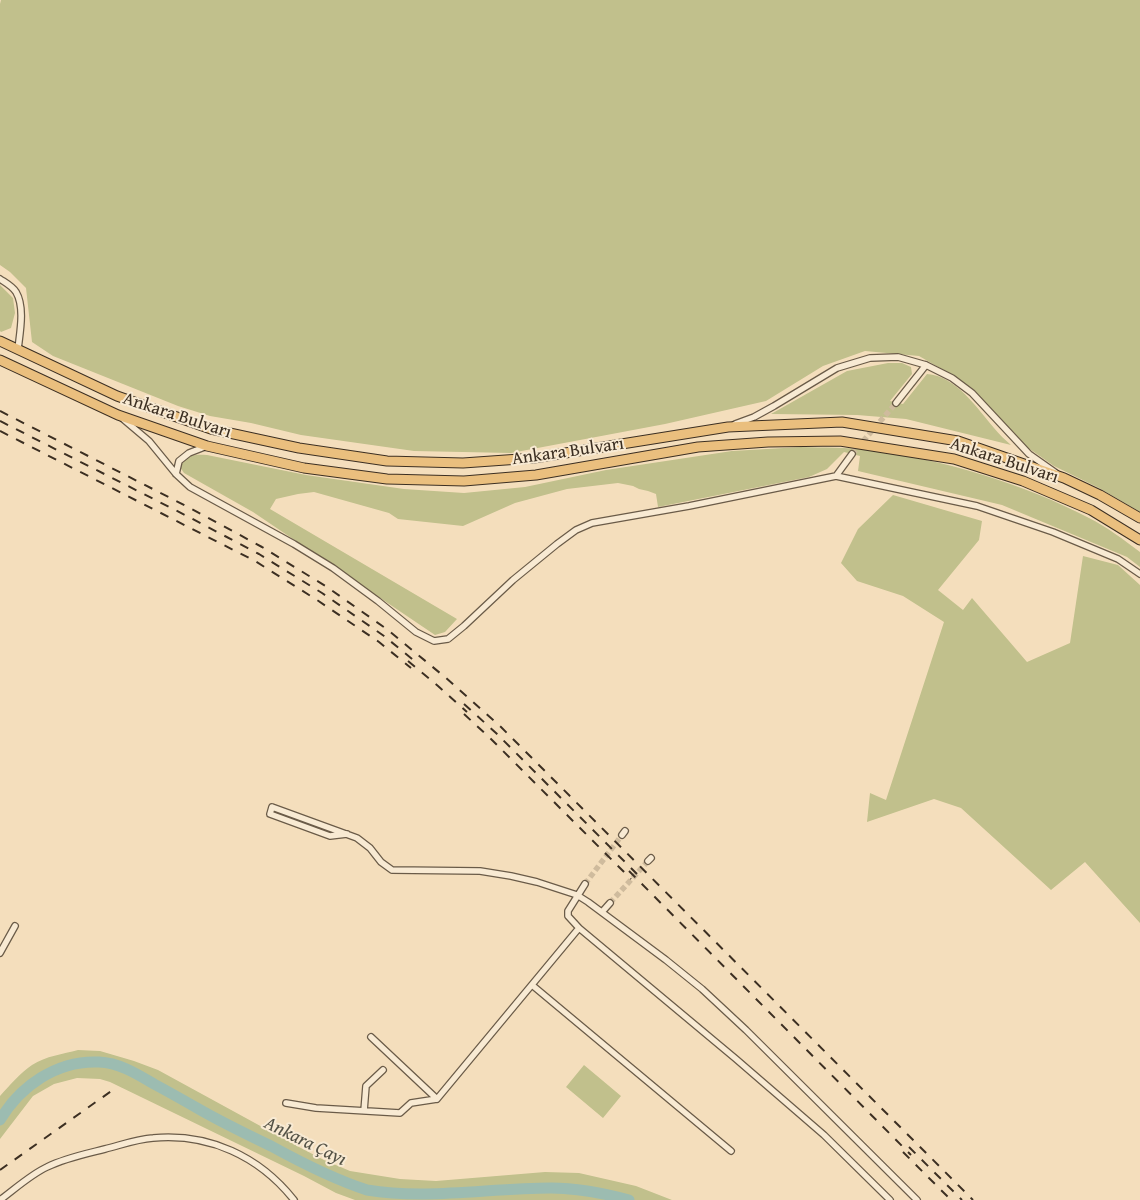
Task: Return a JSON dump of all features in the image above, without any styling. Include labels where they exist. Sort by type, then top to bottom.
[{"type":"main road","name":"Ankara Bulvarı","points":[[0,341],[117,396],[211,429],[298,448],[387,461],[463,463],[534,458],[728,427],[842,422],[958,441],[1064,478],[1100,495],[1140,518]]},
{"type":"main road","name":"Ankara Bulvarı","points":[[0,360],[118,415],[207,446],[304,468],[387,479],[464,481],[536,475],[698,448],[768,442],[840,441],[954,459],[1022,481],[1091,510],[1140,540]]},
{"type":"street","points":[[0,279],[16,293],[19,302],[21,318],[18,349]]},
{"type":"street","points":[[728,427],[754,417],[837,368],[870,358],[898,358],[926,365],[952,378],[972,393],[1029,454],[1064,478]]},
{"type":"street","points":[[896,403],[926,365]]},
{"type":"street","points":[[118,415],[149,441],[176,474],[190,487],[294,544],[333,568],[416,632],[434,641],[448,639],[513,580],[557,544],[576,530],[592,523],[689,506],[836,476],[977,506],[1053,532],[1102,552],[1118,559],[1140,574]]},
{"type":"street","points":[[176,474],[179,461],[189,453],[207,446]]},
{"type":"street","points":[[836,476],[852,454]]},
{"type":"street","points":[[347,834],[330,836],[270,814],[272,807],[347,834],[357,838],[370,848],[380,862],[392,870],[480,871],[537,882],[577,895],[702,989],[746,1030],[917,1200]]},
{"type":"street","points":[[585,884],[568,911],[568,916],[579,928],[824,1135],[890,1200]]},
{"type":"street","points":[[602,912],[610,903]]},
{"type":"street","points":[[0,953],[15,926]]},
{"type":"street","points":[[286,1103],[316,1108],[400,1113],[411,1103],[437,1099],[579,928]]},
{"type":"street","points":[[532,985],[731,1151]]},
{"type":"street","points":[[371,1037],[437,1099]]},
{"type":"street","points":[[364,1111],[366,1086],[383,1070]]},
{"type":"street","points":[[0,1200],[45,1167],[68,1158],[151,1138],[174,1137],[193,1139],[224,1147],[250,1160],[276,1180],[294,1200]]},
{"type":"shaded area","points":[[1,0],[1140,0],[1140,512],[1099,488],[1054,466],[1024,445],[1004,426],[974,390],[919,356],[865,351],[823,366],[766,401],[665,424],[511,453],[414,451],[301,435],[251,423],[210,416],[178,406],[53,356],[32,342],[26,288],[0,265]]},
{"type":"shaded area","points":[[0,285],[13,298],[15,313],[11,328],[1,332],[0,331]]},
{"type":"shaded area","points":[[888,363],[902,363],[911,367],[912,374],[890,401],[903,404],[927,374],[938,376],[947,380],[965,394],[1011,445],[906,419],[857,415],[771,414],[847,371]]},
{"type":"shaded area","points":[[801,447],[852,448],[897,454],[954,467],[1010,484],[1064,506],[1109,530],[1140,552],[1140,567],[1127,557],[1002,505],[858,471],[860,456],[844,452],[827,469],[809,477],[658,507],[656,494],[618,483],[567,489],[515,503],[463,526],[398,519],[389,513],[314,492],[276,499],[270,509],[457,619],[445,632],[435,635],[253,512],[184,473],[180,467],[191,456],[207,455],[306,475],[404,489],[464,493],[525,487],[606,470],[732,451]]},
{"type":"shaded area","points":[[893,495],[982,521],[979,540],[938,590],[963,610],[972,598],[1027,662],[1070,643],[1083,556],[1118,565],[1140,585],[1140,923],[1085,862],[1051,890],[961,808],[934,799],[867,822],[870,793],[886,800],[944,622],[903,596],[857,581],[841,563],[858,529]]},
{"type":"shaded area","points":[[78,1050],[100,1051],[158,1070],[297,1146],[350,1171],[400,1179],[436,1181],[545,1172],[579,1173],[636,1186],[672,1200],[355,1200],[336,1193],[110,1082],[100,1079],[77,1078],[54,1084],[33,1096],[0,1139],[0,1096],[19,1075],[37,1062]]},
{"type":"shaded area","points":[[584,1065],[621,1096],[603,1118],[566,1087]]},
{"type":"waterway","name":"Ankara Çayı","points":[[0,1120],[18,1096],[29,1086],[54,1071],[69,1065],[107,1063],[135,1073],[215,1118],[306,1164],[342,1181],[367,1190],[390,1193],[435,1194],[528,1188],[561,1188],[590,1191],[629,1200]]},
{"type":"tunnel","points":[[852,454],[896,403]]},
{"type":"tunnel","points":[[585,884],[622,835]]},
{"type":"tunnel","points":[[610,903],[648,861]]},
{"type":"railway","points":[[0,411],[262,547],[327,587],[388,630],[501,727],[973,1200]]},
{"type":"railway","points":[[0,421],[259,554],[322,593],[384,636],[417,663]]},
{"type":"railway","points":[[0,431],[255,561],[379,642],[411,668]]},
{"type":"railway","points":[[408,661],[467,712]]},
{"type":"railway","points":[[464,704],[496,733],[637,874]]},
{"type":"railway","points":[[464,714],[631,879]]},
{"type":"railway","points":[[629,871],[911,1155]]},
{"type":"railway","points":[[0,1170],[117,1087]]},
{"type":"railway","points":[[909,1147],[962,1200]]},
{"type":"railway","points":[[903,1152],[951,1200]]}]
